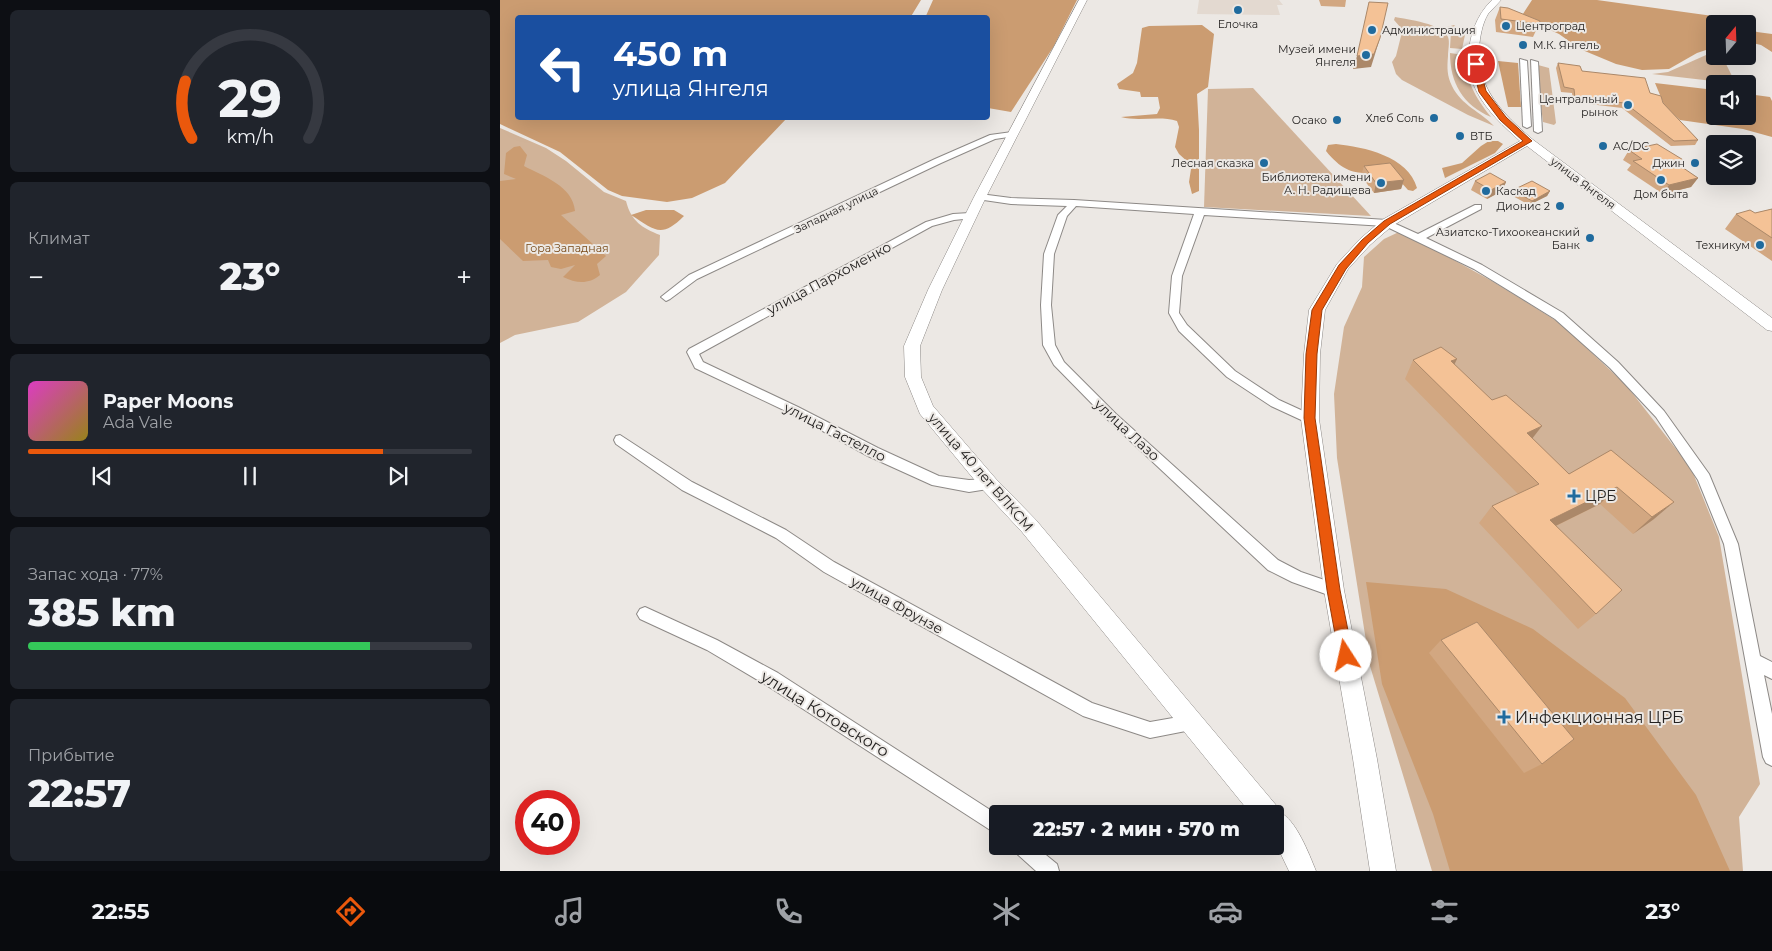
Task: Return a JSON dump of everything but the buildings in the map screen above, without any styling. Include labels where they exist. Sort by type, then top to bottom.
[{"type":"street","name":"улица 40 лет ВЛКСМ","points":[[1083,0],[970,216],[935,290],[912,346],[914,377],[926,409],[1034,533],[1259,805]]},
{"type":"street","name":"улица Янгеля","points":[[1497,0],[1484,14],[1479,25],[1475,46],[1477,76],[1482,92],[1494,108],[1512,128],[1528,141],[1772,326]]},
{"type":"street","points":[[1523,61],[1527,126]]},
{"type":"street","points":[[1534,62],[1538,131]]},
{"type":"street","name":"Западная улица","points":[[666,297],[694,277],[938,161],[993,137],[1012,134]]},
{"type":"street","points":[[1383,871],[1365,759],[1334,590],[1310,418],[1312,354],[1317,310],[1342,267],[1387,222],[1528,141]]},
{"type":"street","points":[[980,197],[1012,201],[1387,222],[1478,267],[1559,316],[1614,364],[1660,414],[1704,478],[1731,544],[1772,757]]},
{"type":"street","name":"улица Лазо","points":[[1074,203],[1064,215],[1049,254],[1046,305],[1049,345],[1060,365],[1112,418],[1273,565],[1297,577],[1334,590]]},
{"type":"street","points":[[1419,238],[1478,207]]},
{"type":"street","points":[[1200,212],[1177,276],[1174,312],[1183,328],[1231,374],[1276,403],[1310,418]]},
{"type":"street","name":"улица Пархоменко","points":[[693,352],[929,224],[953,217],[970,216]]},
{"type":"street","name":"улица Гастелло","points":[[693,352],[699,365],[794,410],[873,452],[937,481],[969,486],[990,484]]},
{"type":"street","name":"улица Фрунзе","points":[[620,440],[687,486],[781,534],[828,567],[1089,710],[1150,730],[1190,723]]},
{"type":"street","name":"улица Котовского","points":[[645,614],[712,645],[772,679],[989,820]]},
{"type":"street","points":[[1752,660],[1772,671]]},
{"type":"street","points":[[1284,833],[1303,871]]},
{"type":"street","points":[[1031,855],[1050,871]]},
{"type":"shaded area","name":"Елочка","points":[[1199,0],[1279,0],[1283,5],[1277,5],[1280,15],[1197,14]]},
{"type":"green space","points":[[500,0],[921,0],[912,15],[515,15],[515,120],[785,120],[725,183],[692,198],[667,202],[622,196],[608,190],[560,152],[500,124]]},
{"type":"green space","points":[[933,0],[1077,0],[1054,46],[1011,112],[990,108],[990,15],[926,15]]},
{"type":"green space","points":[[1532,0],[1597,0],[1706,15],[1706,50],[1669,69],[1642,70],[1616,64],[1580,49],[1559,34],[1521,17]]},
{"type":"green space","points":[[1395,17],[1432,25],[1445,32],[1449,39],[1448,72],[1452,86],[1466,103],[1494,126],[1468,115],[1402,80],[1396,74],[1392,62],[1396,56],[1402,32],[1394,20]]},
{"type":"green space","points":[[1202,25],[1214,34],[1208,87],[1197,94],[1199,191],[1192,194],[1189,182],[1191,169],[1189,163],[1179,154],[1175,147],[1179,127],[1177,121],[1121,117],[1157,114],[1160,108],[1158,97],[1141,97],[1140,92],[1119,89],[1117,84],[1133,73],[1137,63],[1142,28],[1149,26]]},
{"type":"green space","points":[[1454,25],[1465,35],[1462,49],[1450,48],[1451,31],[1444,28]]},
{"type":"green space","points":[[1756,31],[1772,34],[1772,52],[1756,44]]},
{"type":"green space","points":[[1450,53],[1464,55],[1472,88],[1480,103],[1491,117],[1473,106],[1460,92],[1452,74]]},
{"type":"green space","points":[[1706,55],[1706,65],[1726,65],[1732,75],[1706,75],[1706,80],[1652,74],[1668,72]]},
{"type":"green space","points":[[1498,61],[1518,63],[1521,107],[1508,107]]},
{"type":"green space","points":[[1536,66],[1549,68],[1556,123],[1554,125],[1543,122]]},
{"type":"green space","points":[[1655,83],[1706,89],[1706,124],[1680,120],[1665,107]]},
{"type":"green space","name":"Лесная сказка","points":[[1253,88],[1371,216],[1204,207],[1208,89]]},
{"type":"green space","points":[[1756,95],[1770,97],[1772,101],[1772,137],[1743,129],[1715,125],[1756,125]]},
{"type":"green space","name":"Гора Западная","points":[[500,128],[546,148],[566,161],[604,192],[626,201],[631,214],[638,223],[660,235],[659,255],[626,292],[578,322],[515,335],[500,343]]},
{"type":"green space","points":[[1489,141],[1498,141],[1503,144],[1495,153],[1445,178],[1442,168],[1462,163]]},
{"type":"green space","points":[[1336,144],[1384,155],[1404,168],[1412,177],[1417,188],[1413,191],[1408,190],[1391,171],[1363,173],[1348,170],[1341,166],[1326,151],[1328,145]]},
{"type":"green space","points":[[520,146],[527,155],[524,166],[556,183],[569,195],[575,211],[561,215],[606,256],[597,264],[600,275],[595,278],[582,282],[563,277],[575,265],[561,269],[551,267],[548,260],[523,261],[500,239],[500,181],[516,179],[504,174],[506,153],[514,147]]},
{"type":"green space","points":[[646,210],[674,210],[684,216],[669,228],[658,230],[631,215]]},
{"type":"green space","points":[[1401,231],[1492,281],[1560,323],[1626,385],[1691,468],[1719,537],[1760,784],[1739,817],[1743,871],[1432,871],[1370,666],[1337,458],[1334,394],[1344,327],[1362,287],[1364,257],[1384,239]]},
{"type":"green space","points":[[1366,582],[1446,589],[1533,629],[1625,698],[1696,795],[1730,871],[1450,871],[1433,814],[1382,684]]},
{"type":"place","name":"Елочка","points":[[1238,10]]},
{"type":"place","name":"Центроград","points":[[1506,26]]},
{"type":"place","name":"Администрация","points":[[1372,30]]},
{"type":"place","name":"М.К. Янгель","points":[[1523,45]]},
{"type":"place","name":"Музей имени Янгеля","points":[[1366,55]]},
{"type":"place","name":"Центральный рынок","points":[[1628,105]]},
{"type":"place","name":"Хлеб Соль","points":[[1434,118]]},
{"type":"place","name":"Осако","points":[[1337,120]]},
{"type":"place","name":"ВТБ","points":[[1460,136]]},
{"type":"place","name":"AC/DC","points":[[1603,146]]},
{"type":"place","name":"Лесная сказка","points":[[1264,163]]},
{"type":"place","name":"Джин","points":[[1695,163]]},
{"type":"place","name":"Дом быта","points":[[1661,180]]},
{"type":"place","name":"Библиотека имени А. Н. Радищева","points":[[1381,183]]},
{"type":"place","name":"Каскад","points":[[1486,191]]},
{"type":"place","name":"Дионис 2","points":[[1560,206]]},
{"type":"place","name":"Азиатско-Тихоокеанский Банк","points":[[1590,238]]},
{"type":"place","name":"Техникум","points":[[1760,245]]},
{"type":"place","name":"ЦРБ","points":[[1574,496]]},
{"type":"place","name":"Инфекционная ЦРБ","points":[[1504,717]]},
{"type":"route","points":[[1346,656],[1334,590],[1310,418],[1312,354],[1317,310],[1342,267],[1387,222],[1528,141],[1512,128],[1482,92],[1477,76],[1476,64]]}]
